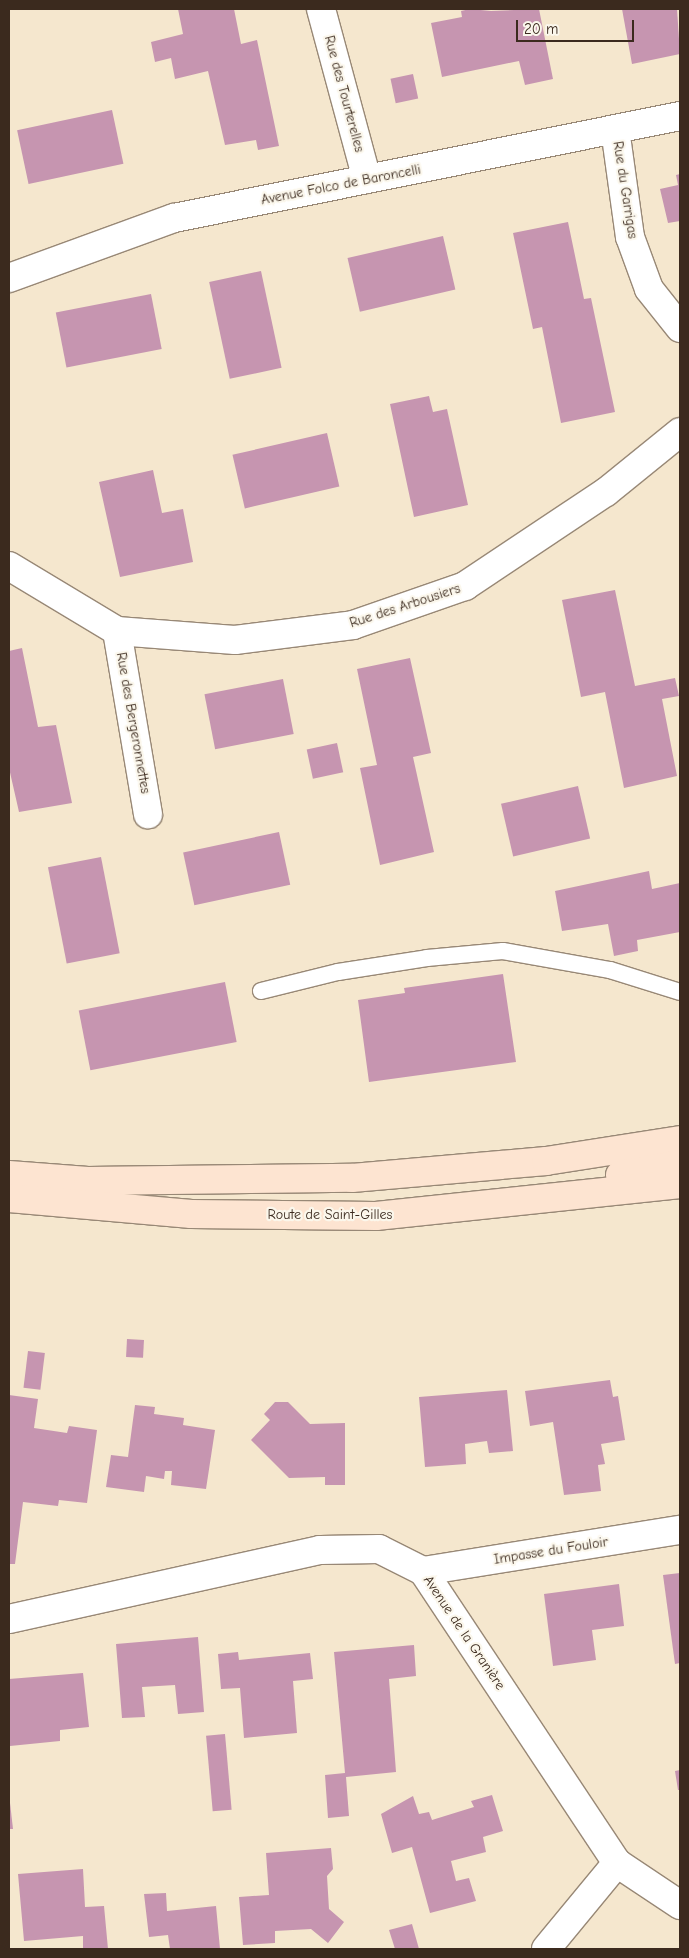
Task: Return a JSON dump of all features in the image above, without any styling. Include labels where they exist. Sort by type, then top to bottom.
[{"type":"main road","points":[[9,1175],[88,1181],[352,1178],[546,1160],[680,1140]]},
{"type":"main road","points":[[574,1196],[603,1178],[680,1164]]},
{"type":"main road","name":"Route de Saint-Gilles","points":[[9,1198],[191,1214],[376,1216],[680,1184]]},
{"type":"street","name":"Rue des Tourterelles","points":[[320,9],[367,179]]},
{"type":"street","name":"Avenue Folco de Baroncelli","points":[[9,278],[174,218],[680,116]]},
{"type":"street","name":"Rue du Garrigas","points":[[616,129],[630,237],[648,289],[680,328]]},
{"type":"street","name":"Rue des Arbousiers","points":[[9,566],[117,631],[235,640],[352,625],[465,586],[606,492],[680,432]]},
{"type":"street","name":"Rue des Bergeronnettes","points":[[117,631],[148,814]]},
{"type":"street","name":"Impasse du Fouloir","points":[[423,1571],[680,1530]]},
{"type":"street","name":"Avenue de la Granière","points":[[9,1620],[320,1550],[379,1549],[423,1571],[617,1862],[680,1904]]},
{"type":"street","points":[[546,1949],[617,1862]]},
{"type":"lane","points":[[260,991],[368,967],[503,951],[610,970],[680,992]]},
{"type":"building","points":[[178,9],[234,9],[241,44],[257,40],[279,146],[258,150],[256,140],[225,145],[208,71],[175,79],[171,58],[155,62],[151,42],[183,34]]},
{"type":"building","points":[[470,9],[491,11],[539,9],[553,79],[525,85],[519,61],[442,77],[431,23],[462,17],[461,11]]},
{"type":"building","points":[[622,9],[677,9],[680,54],[632,64]]},
{"type":"building","points":[[413,74],[418,98],[396,103],[391,79]]},
{"type":"building","points":[[112,110],[123,164],[29,184],[17,130]]},
{"type":"building","points":[[680,174],[680,221],[668,223],[660,189],[678,185],[676,175]]},
{"type":"building","points":[[568,222],[584,299],[591,298],[615,412],[561,423],[542,327],[533,329],[513,233]]},
{"type":"building","points":[[443,236],[455,290],[360,312],[348,258]]},
{"type":"building","points":[[261,271],[282,368],[230,379],[209,282]]},
{"type":"building","points":[[151,294],[162,349],[66,367],[56,313]]},
{"type":"building","points":[[429,396],[433,412],[447,409],[468,505],[414,517],[390,404]]},
{"type":"building","points":[[327,433],[339,487],[245,508],[232,455]]},
{"type":"building","points":[[153,470],[162,513],[183,509],[193,562],[120,577],[99,482]]},
{"type":"building","points":[[615,590],[635,686],[675,678],[679,696],[662,699],[677,776],[624,788],[605,692],[581,697],[562,600]]},
{"type":"building","points":[[22,648],[38,727],[56,725],[72,803],[19,812],[9,768],[9,651]]},
{"type":"building","points":[[410,658],[431,753],[413,757],[434,852],[380,865],[360,768],[377,765],[357,669]]},
{"type":"building","points":[[283,679],[294,734],[215,749],[204,694]]},
{"type":"building","points":[[337,743],[343,772],[313,779],[307,749]]},
{"type":"building","points":[[578,786],[590,839],[513,856],[501,804]]},
{"type":"building","points":[[279,832],[290,885],[194,905],[183,852]]},
{"type":"building","points":[[101,857],[120,953],[67,964],[48,867]]},
{"type":"building","points":[[649,871],[652,889],[680,883],[680,932],[637,940],[638,951],[614,956],[608,924],[562,931],[555,891]]},
{"type":"building","points":[[503,974],[516,1062],[369,1082],[358,1000],[405,993],[404,988]]},
{"type":"building","points":[[225,982],[237,1042],[90,1070],[79,1010]]},
{"type":"building","points":[[127,1339],[144,1340],[143,1358],[126,1357]]},
{"type":"building","points":[[28,1351],[45,1353],[40,1390],[23,1388]]},
{"type":"building","points":[[610,1380],[613,1397],[618,1396],[625,1440],[601,1444],[605,1464],[598,1465],[601,1491],[564,1495],[553,1422],[530,1426],[525,1391]]},
{"type":"building","points":[[507,1390],[513,1451],[489,1453],[487,1441],[465,1444],[466,1464],[425,1467],[419,1397]]},
{"type":"building","points":[[9,1395],[38,1399],[34,1428],[67,1433],[69,1426],[97,1430],[87,1503],[59,1500],[58,1506],[23,1502],[15,1564],[9,1564]]},
{"type":"building","points":[[275,1402],[288,1402],[310,1424],[345,1423],[345,1485],[325,1485],[325,1477],[289,1478],[251,1440],[270,1420],[264,1414]]},
{"type":"building","points":[[135,1405],[155,1407],[154,1414],[184,1418],[183,1425],[215,1430],[206,1489],[171,1485],[172,1471],[165,1471],[164,1479],[146,1476],[144,1492],[106,1487],[111,1455],[128,1457]]},
{"type":"building","points":[[680,1573],[680,1663],[675,1664],[663,1575]]},
{"type":"building","points":[[619,1584],[624,1626],[592,1630],[596,1660],[553,1666],[544,1594]]},
{"type":"building","points":[[198,1637],[204,1712],[178,1714],[175,1685],[142,1687],[145,1717],[122,1718],[116,1644]]},
{"type":"building","points":[[414,1645],[416,1676],[389,1679],[396,1772],[346,1777],[349,1816],[328,1818],[325,1775],[345,1773],[334,1652]]},
{"type":"building","points":[[238,1652],[239,1660],[310,1653],[313,1679],[293,1681],[297,1733],[244,1738],[240,1688],[221,1689],[218,1654]]},
{"type":"building","points":[[83,1673],[89,1727],[60,1730],[60,1741],[10,1746],[9,1679]]},
{"type":"building","points":[[225,1734],[232,1810],[213,1811],[206,1736]]},
{"type":"building","points":[[680,1770],[680,1790],[678,1790],[675,1771]]},
{"type":"building","points":[[9,1794],[13,1829],[9,1829]]},
{"type":"building","points":[[492,1795],[503,1831],[483,1837],[486,1852],[451,1861],[456,1881],[469,1878],[476,1901],[430,1913],[412,1847],[392,1853],[381,1814],[413,1796],[419,1814],[429,1812],[432,1820],[474,1807],[471,1801]]},
{"type":"building","points":[[331,1848],[333,1869],[327,1876],[329,1909],[344,1922],[328,1943],[311,1929],[275,1931],[275,1943],[243,1945],[239,1897],[269,1895],[266,1853]]},
{"type":"building","points":[[83,1869],[85,1907],[104,1906],[108,1949],[83,1949],[83,1936],[24,1941],[18,1874]]},
{"type":"building","points":[[166,1893],[167,1911],[216,1906],[220,1949],[170,1949],[168,1935],[149,1937],[144,1894]]},
{"type":"building","points":[[412,1924],[419,1949],[395,1949],[389,1930]]}]
